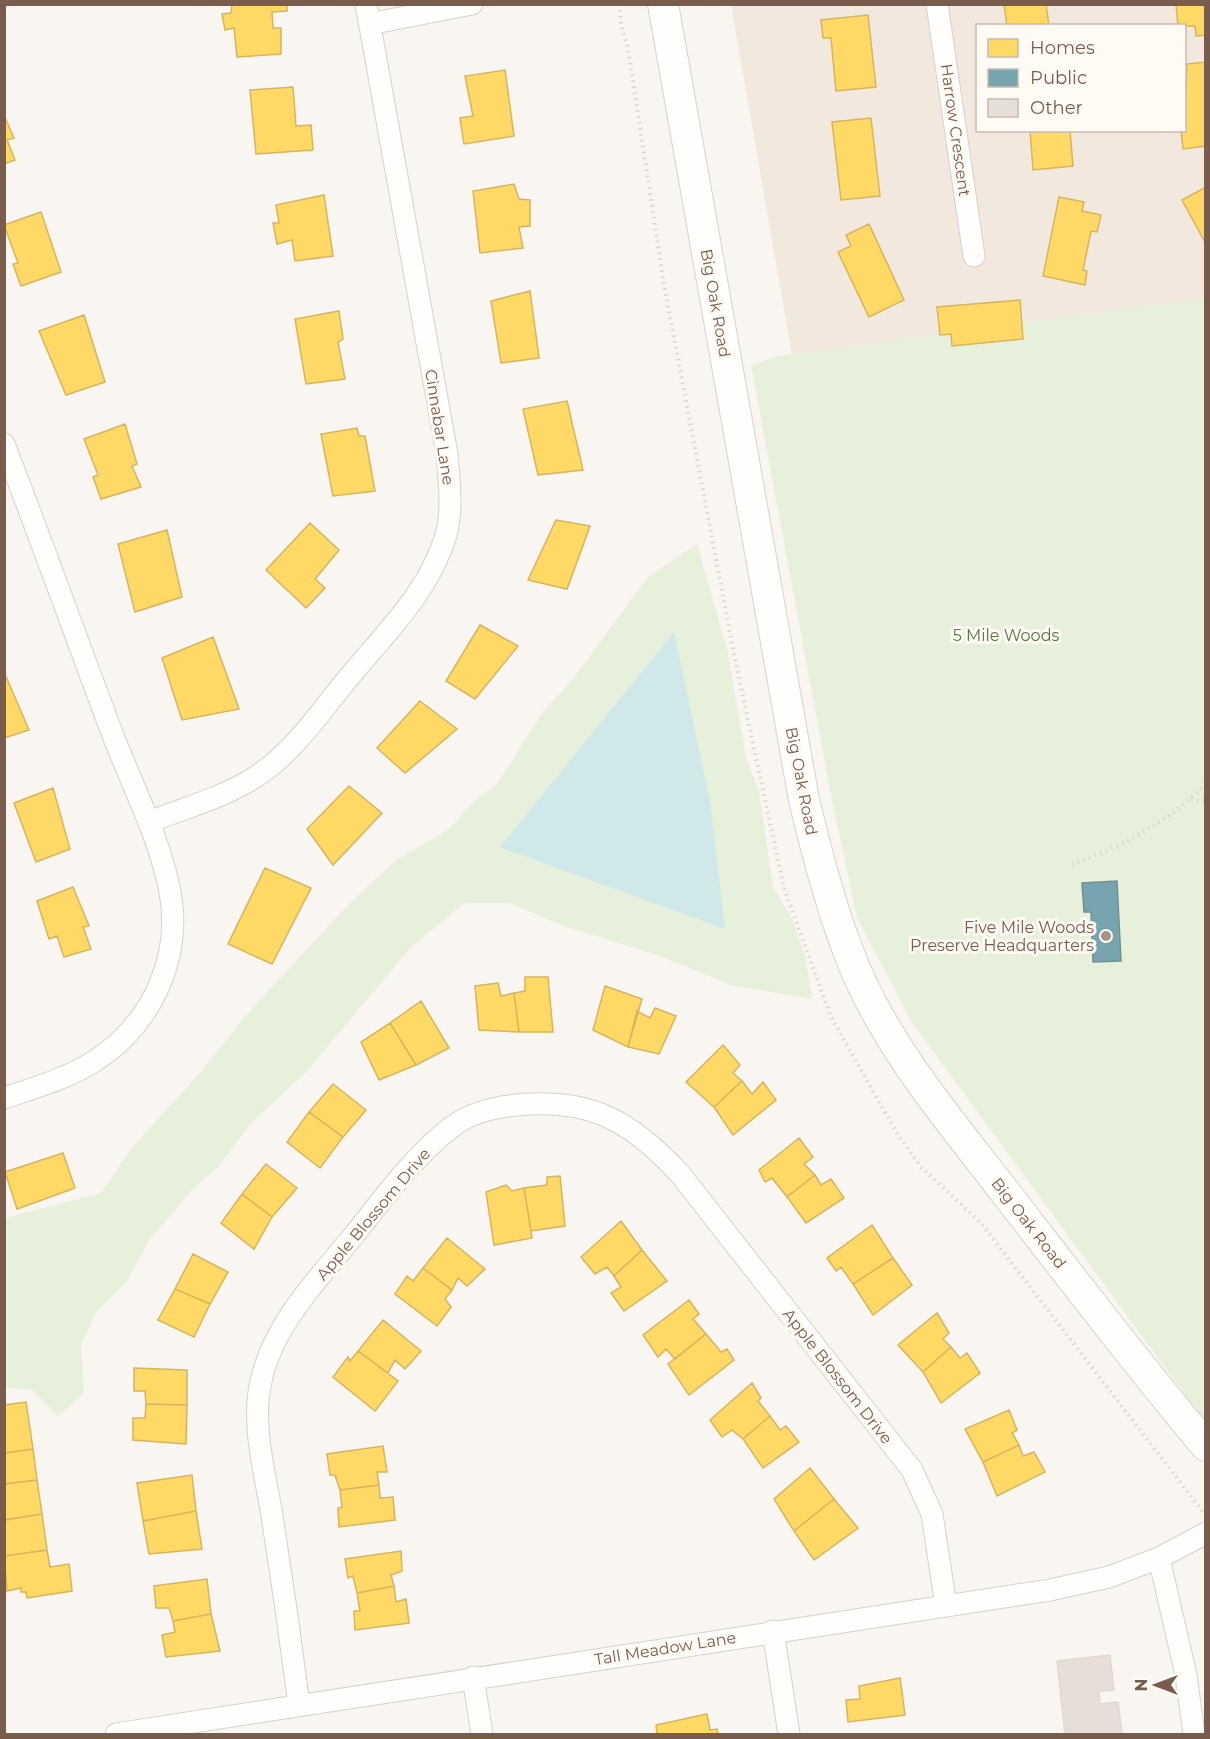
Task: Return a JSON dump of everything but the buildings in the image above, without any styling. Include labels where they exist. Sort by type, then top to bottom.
[{"type":"street","points":[[367,14],[472,4]]},
{"type":"street","name":"Big Oak Road","points":[[663,4],[804,800],[826,888],[855,967],[890,1035],[920,1082],[1110,1328],[1206,1446]]},
{"type":"street","name":"Harrow Crescent","points":[[937,4],[974,256]]},
{"type":"street","name":"Cinnabar Lane","points":[[148,822],[225,793],[250,780],[284,755],[313,725],[423,586],[438,558],[447,533],[451,496],[447,454],[367,14]]},
{"type":"street","points":[[4,444],[114,739],[162,859],[173,913],[172,941],[157,991],[142,1018],[120,1042],[92,1063],[45,1084],[4,1098]]},
{"type":"street","name":"Apple Blossom Drive","points":[[299,1705],[259,1434],[261,1381],[270,1351],[285,1324],[315,1282],[423,1152],[455,1125],[474,1115],[504,1106],[540,1102],[575,1105],[601,1113],[635,1131],[653,1145],[680,1174],[912,1470],[932,1514],[946,1606]]},
{"type":"street","name":"Tall Meadow Lane","points":[[116,1734],[473,1677],[1050,1590],[1109,1577],[1159,1558],[1206,1533]]},
{"type":"street","points":[[1159,1558],[1186,1675],[1194,1734]]},
{"type":"street","points":[[773,1631],[789,1734]]},
{"type":"street","points":[[473,1677],[482,1734]]},
{"type":"path","points":[[1072,864],[1109,852],[1191,800],[1206,783]]},
{"type":"path","points":[[1191,800],[1206,801]]},
{"type":"shaded area","points":[[731,5],[1205,5],[1205,340],[799,395]]},
{"type":"green space","name":"5 Mile Woods","points":[[1205,298],[1205,1422],[913,1024],[857,918],[831,795],[751,365],[780,356]]},
{"type":"green space","points":[[697,544],[727,649],[746,758],[759,791],[773,887],[792,919],[805,956],[812,999],[730,985],[661,956],[563,926],[510,903],[465,903],[412,946],[307,1071],[251,1123],[219,1166],[193,1189],[150,1239],[127,1281],[97,1311],[81,1344],[84,1393],[58,1416],[32,1390],[5,1387],[5,1218],[101,1193],[130,1150],[196,1077],[255,1005],[350,903],[396,860],[448,830],[474,801],[497,784],[543,712],[573,679],[648,577]]},
{"type":"water","points":[[674,632],[710,801],[725,929],[500,847]]},
{"type":"place","name":"Five Mile Woods Preserve Headquarters","points":[[1106,936]]}]
